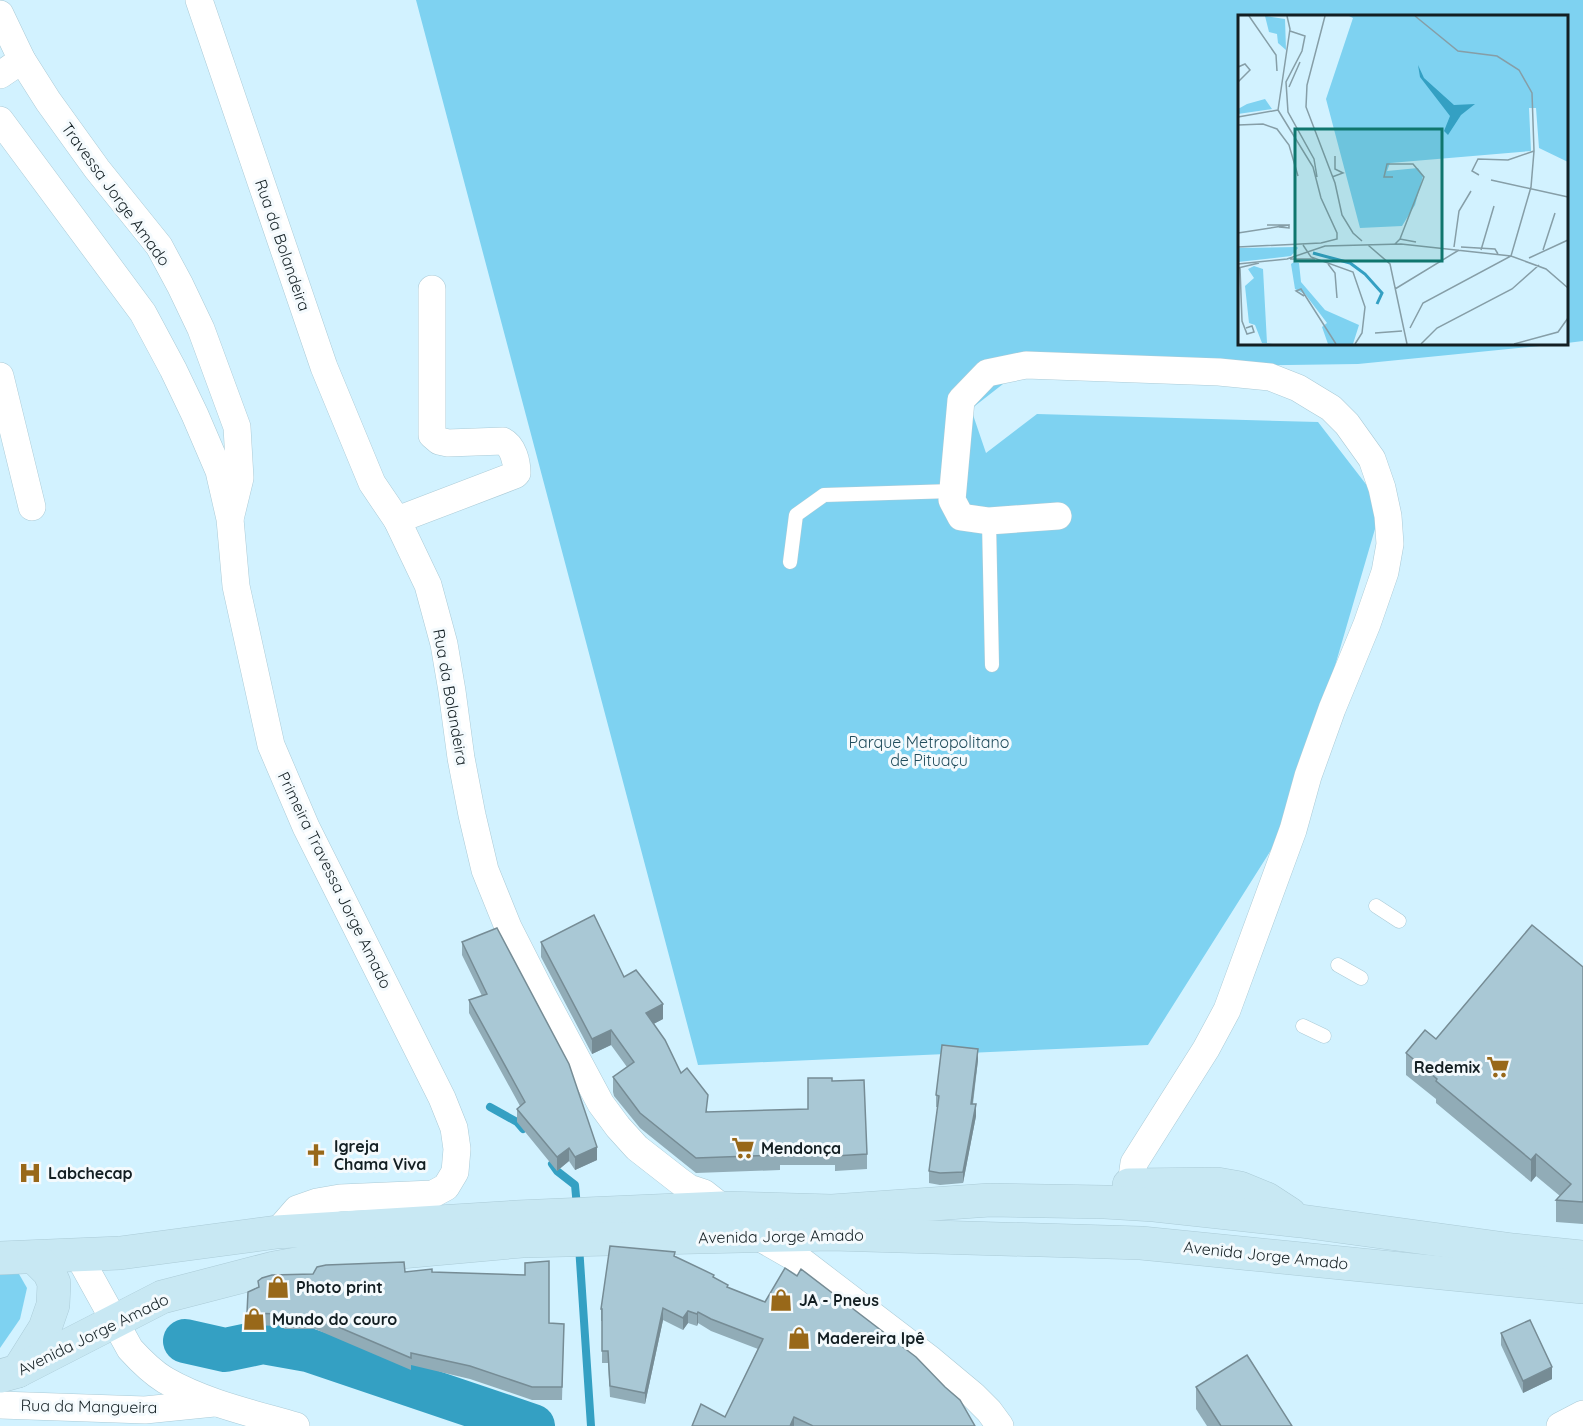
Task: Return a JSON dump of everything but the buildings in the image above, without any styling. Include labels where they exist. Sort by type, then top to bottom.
[{"type":"main road","points":[[1072,1241],[1074,1202],[1082,1190],[1132,1174],[1239,1188],[1267,1199],[1301,1221]]},
{"type":"main road","name":"Avenida Jorge Amado","points":[[0,1258],[120,1253],[277,1232],[641,1225],[757,1236],[832,1222],[990,1200],[1154,1205],[1301,1221],[1583,1257]]},
{"type":"main road","name":"Avenida Jorge Amado","points":[[641,1225],[723,1208],[832,1222],[1072,1241],[1141,1243],[1583,1287]]},
{"type":"main road","name":"Avenida Jorge Amado","points":[[9,1373],[162,1297],[324,1259],[519,1229]]},
{"type":"main road","points":[[9,1373],[45,1328],[53,1305],[54,1283],[49,1272],[34,1257]]},
{"type":"street","name":"Rua da Bolandeira","points":[[199,0],[324,367],[372,483],[397,520],[428,585],[444,644],[472,815],[485,870],[508,927],[540,992],[601,1104],[618,1127],[637,1148],[689,1188],[704,1193],[723,1208]]},
{"type":"street","name":"Travessa Jorge Amado","points":[[0,14],[11,67],[48,101],[91,161],[159,246],[201,329],[237,427],[240,478],[230,519]]},
{"type":"street","name":"Primeira Travessa Jorge Amado","points":[[0,120],[143,313],[195,415],[219,471],[230,519],[236,586],[271,745],[306,827],[442,1098],[454,1128],[457,1149],[455,1172],[446,1187],[433,1194],[340,1198],[317,1202],[297,1209],[277,1232]]},
{"type":"street","points":[[397,520],[517,473],[516,462],[508,443],[503,441],[448,443],[439,441],[432,435],[432,289]]},
{"type":"street","points":[[1058,516],[989,521],[961,518],[952,500],[961,400],[987,373],[1026,365],[1219,372],[1270,377],[1298,388],[1331,408],[1347,424],[1372,459],[1388,516],[1390,543],[1385,572],[1328,721],[1308,777],[1293,830],[1227,1010],[1132,1174]]},
{"type":"street","points":[[0,376],[32,507]]},
{"type":"street","points":[[757,1236],[804,1263],[931,1360],[973,1395],[1000,1426]]},
{"type":"street","name":"Rua da Mangueira","points":[[78,1255],[130,1348],[155,1373],[214,1403],[296,1426]]},
{"type":"street","name":"Rua da Mangueira","points":[[0,1405],[145,1410],[214,1403]]},
{"type":"street","points":[[1560,1426],[1583,1414]]},
{"type":"lane","points":[[790,562],[796,515],[824,495],[953,492]]},
{"type":"lane","points":[[989,521],[992,664]]},
{"type":"lane","points":[[1376,906],[1399,921]]},
{"type":"lane","points":[[1338,965],[1361,978]]},
{"type":"lane","points":[[1303,1026],[1324,1035]]},
{"type":"green space","name":"Parque Metropolitano de Pituaçu","points":[[416,0],[1583,0],[1583,341],[1568,343],[1568,15],[1238,15],[1238,345],[1550,345],[1358,364],[1022,369],[971,409],[986,453],[1037,414],[1318,422],[1382,505],[1290,820],[1148,1045],[698,1065]]},
{"type":"green space","points":[[0,1267],[19,1274],[27,1288],[20,1319],[0,1348]]},
{"type":"waterway","points":[[490,1107],[517,1122],[523,1129]]},
{"type":"waterway","points":[[552,1164],[575,1185],[577,1207]]},
{"type":"waterway","points":[[579,1246],[591,1426]]},
{"type":"waterway","points":[[185,1341],[225,1350],[263,1342],[308,1350],[533,1426]]},
{"type":"place","name":"Redemix","points":[[1498,1067]]},
{"type":"place","name":"Mendonça","points":[[743,1148]]},
{"type":"place","name":"Igreja Chama Viva","points":[[316,1155]]},
{"type":"place","name":"Labchecap","points":[[30,1173]]},
{"type":"place","name":"Photo print","points":[[278,1287]]},
{"type":"place","name":"JA - Pneus","points":[[781,1300]]},
{"type":"place","name":"Mundo do couro","points":[[254,1319]]},
{"type":"place","name":"Madereira Ipê","points":[[799,1338]]}]
